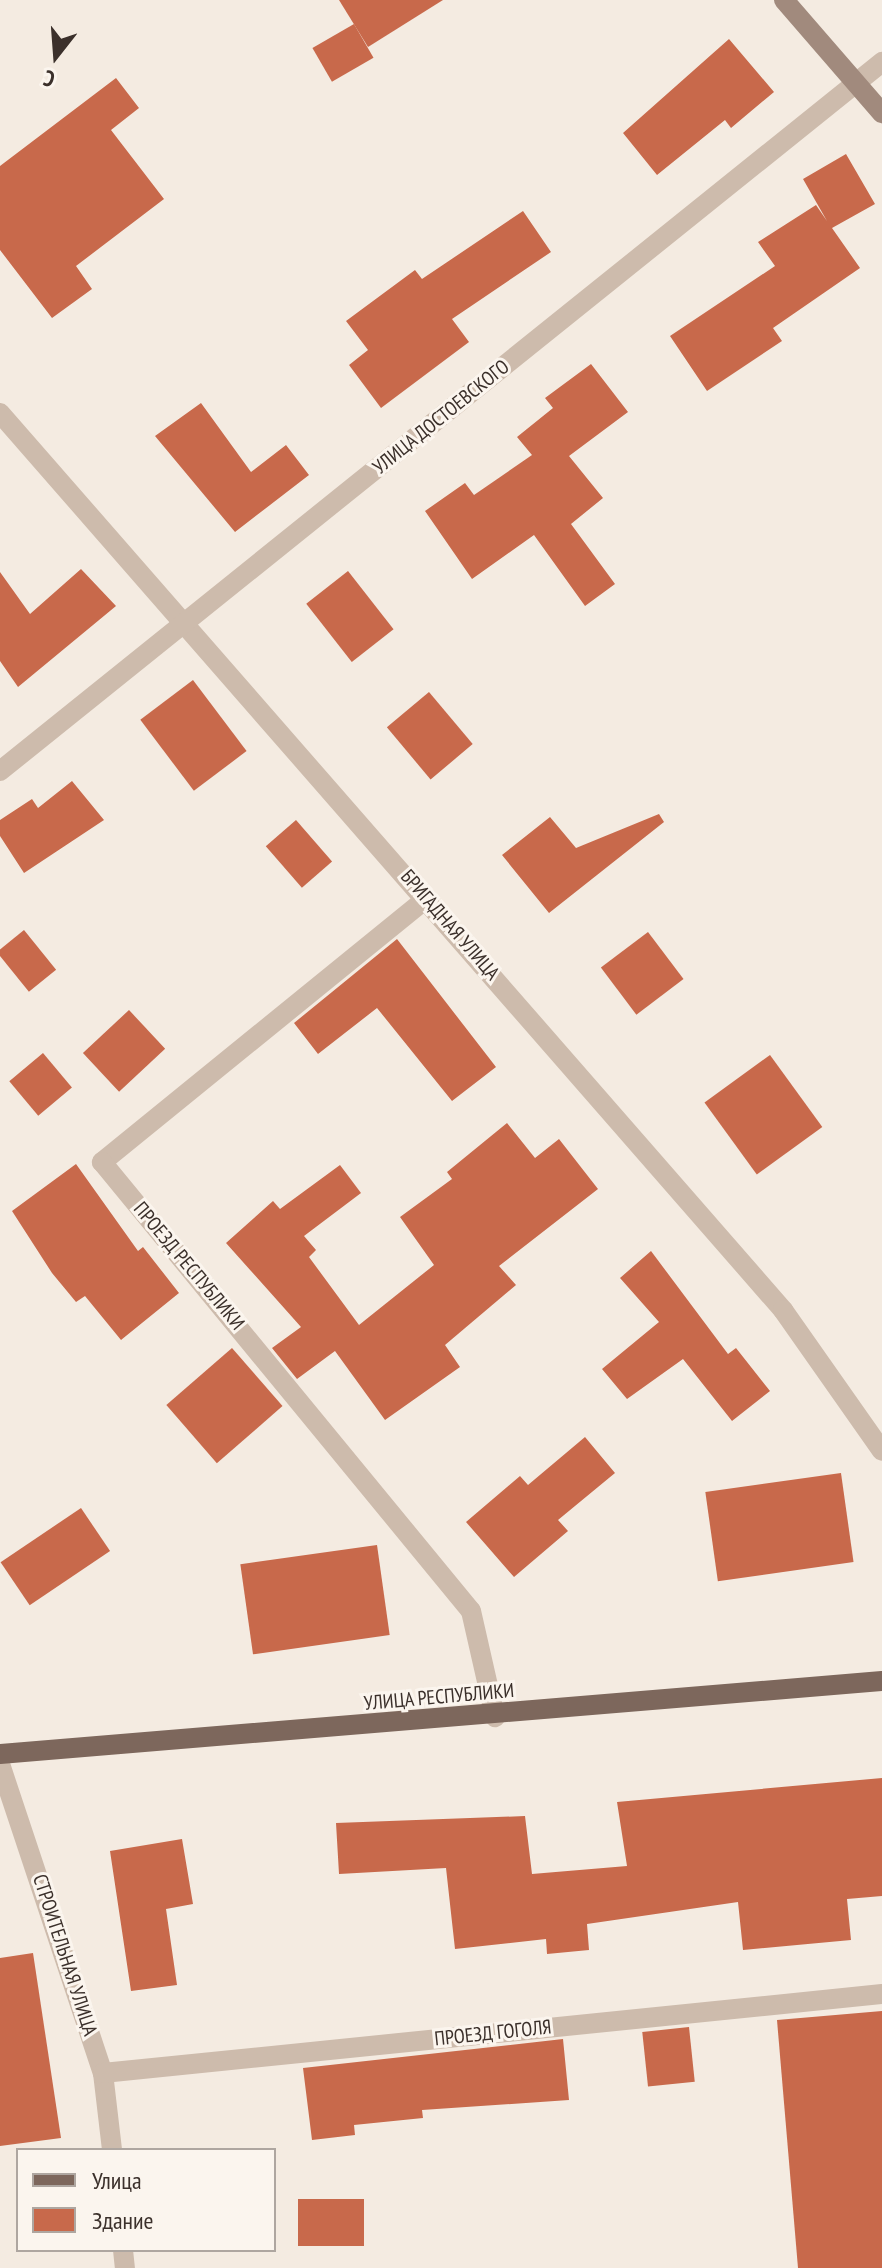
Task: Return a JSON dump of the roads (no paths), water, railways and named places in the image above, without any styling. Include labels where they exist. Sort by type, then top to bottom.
[{"type":"main road","points":[[784,0],[882,113]]},
{"type":"main road","name":"УЛИЦА РЕСПУБЛИКИ","points":[[0,1754],[495,1717],[882,1681]]},
{"type":"street","name":"УЛИЦА ДОСТОЕВСКОГО","points":[[0,771],[882,62]]},
{"type":"street","name":"БРИГАДНАЯ УЛИЦА","points":[[0,413],[181,625],[427,898],[783,1310],[882,1451]]},
{"type":"street","name":"ПРОЕЗД РЕСПУБЛИКИ","points":[[427,898],[102,1162],[471,1611],[495,1717]]},
{"type":"street","name":"СТРОИТЕЛЬНАЯ УЛИЦА","points":[[0,1764],[103,2073],[112,2148]]},
{"type":"street","name":"ПРОЕЗД ГОГОЛЯ","points":[[103,2073],[882,1994]]}]
